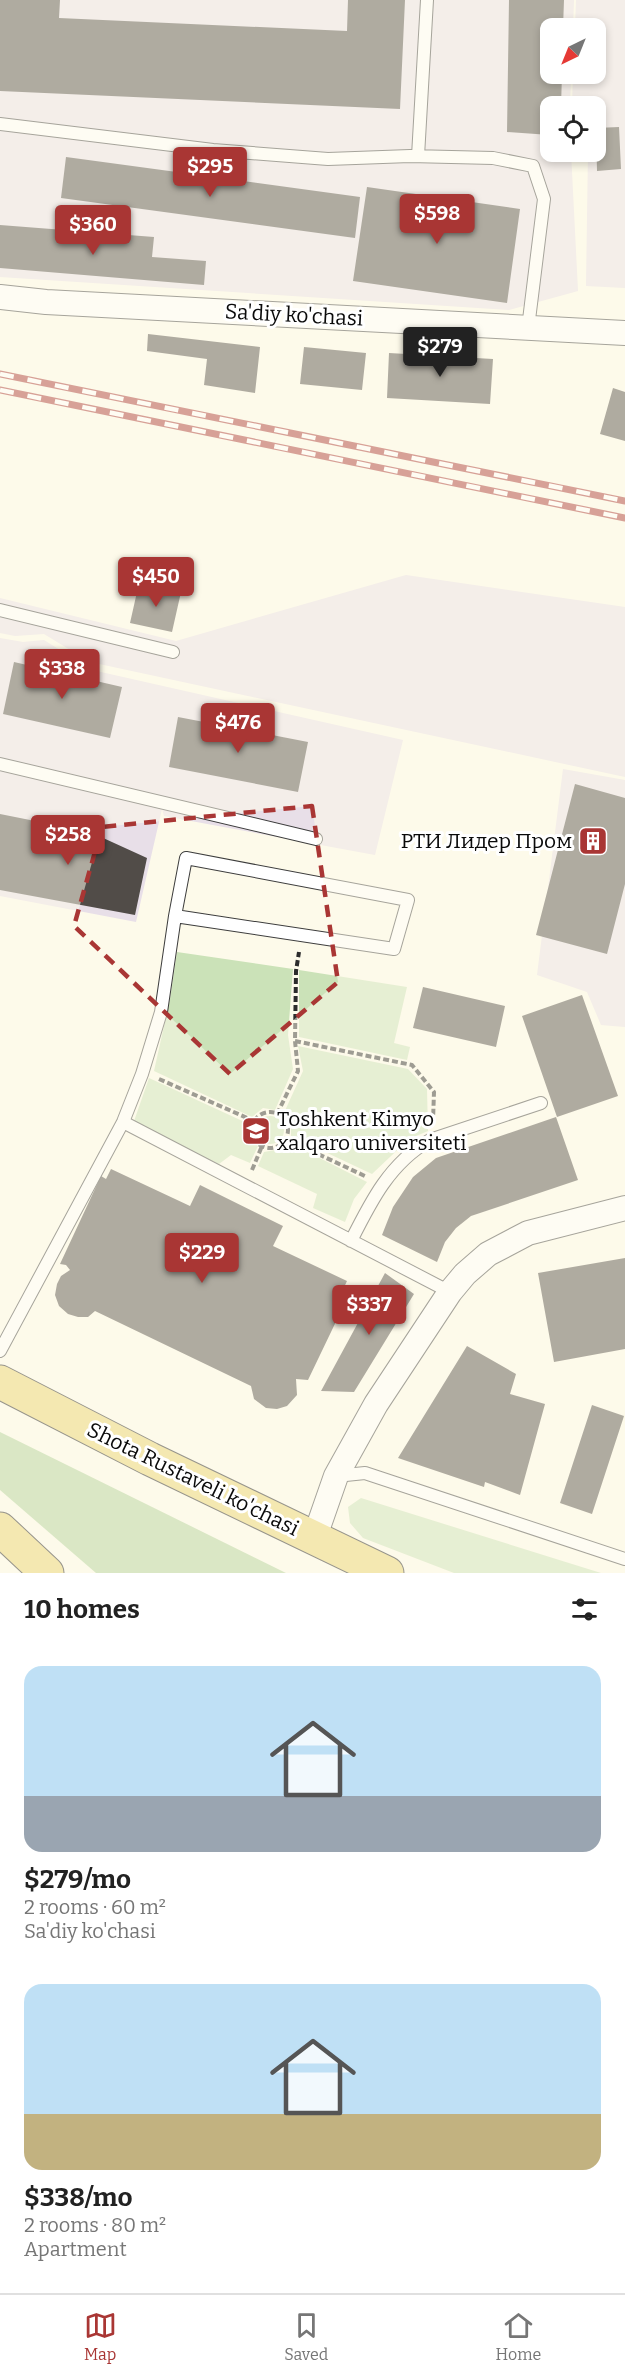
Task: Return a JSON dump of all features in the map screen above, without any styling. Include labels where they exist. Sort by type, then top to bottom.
[{"type":"main road","name":"Shota Rustaveli ko'chasi","points":[[0,1382],[150,1459],[387,1573]]},
{"type":"main road","points":[[0,1529],[47,1573]]},
{"type":"main road","points":[[0,1536],[34,1573]]},
{"type":"street","name":"Sa'diy ko'chasi","points":[[0,297],[58,303],[625,333]]},
{"type":"street","points":[[314,1539],[336,1476],[376,1404],[450,1292],[465,1274],[488,1254],[528,1233],[625,1208]]},
{"type":"lane","points":[[418,156],[427,0]]},
{"type":"lane","points":[[0,124],[248,153],[328,159],[418,156],[493,158],[533,166],[544,199],[528,328]]},
{"type":"lane","points":[[0,610],[173,652]]},
{"type":"lane","points":[[0,764],[316,839]]},
{"type":"lane","points":[[0,1351],[123,1122],[143,1071],[161,1012],[175,916],[186,858],[408,900],[394,949],[175,916]]},
{"type":"lane","points":[[351,1241],[382,1184],[406,1156],[433,1139],[541,1103]]},
{"type":"lane","points":[[123,1122],[450,1292]]},
{"type":"lane","points":[[336,1476],[365,1473],[625,1559]]},
{"type":"path","points":[[277,1114],[298,1071],[295,1041],[296,972],[302,935]]},
{"type":"path","points":[[295,1041],[412,1065],[434,1092],[433,1139]]},
{"type":"path","points":[[143,1071],[254,1121]]},
{"type":"path","points":[[265,1113],[277,1114],[284,1118],[287,1125],[286,1138],[275,1147],[262,1146],[253,1135],[254,1121],[265,1113]]},
{"type":"path","points":[[286,1138],[382,1184]]},
{"type":"path","points":[[245,1186],[262,1146]]},
{"type":"highlighted area","points":[[312,806],[338,982],[230,1074],[74,926],[102,827]]},
{"type":"shaded area","points":[[0,0],[574,0],[573,18],[540,18],[540,84],[571,84],[570,96],[540,96],[540,162],[572,162],[578,291],[509,310],[0,277]]},
{"type":"shaded area","points":[[576,0],[625,0],[625,288],[586,286],[588,162],[606,162],[606,96],[572,96],[573,84],[606,84],[606,18],[575,18]]},
{"type":"shaded area","points":[[406,575],[625,607],[625,777],[90,662],[44,634],[15,636],[0,633],[0,598],[176,641]]},
{"type":"shaded area","points":[[0,638],[23,642],[44,640],[92,670],[403,740],[375,855],[164,816],[162,809],[136,922],[0,896]]},
{"type":"shaded area","name":"РТИ Лидер Пром","points":[[563,769],[625,780],[625,1027],[601,1025],[587,992],[537,975]]},
{"type":"green space","points":[[177,952],[293,969],[288,1035],[293,1069],[275,1110],[263,1108],[252,1117],[154,1071],[170,999]]},
{"type":"green space","points":[[299,970],[407,987],[394,1043],[410,1047],[407,1060],[299,1037]]},
{"type":"green space","points":[[298,1046],[408,1069],[427,1089],[428,1131],[409,1139],[372,1174],[291,1136],[291,1125],[283,1115],[303,1071]]},
{"type":"green space","points":[[149,1078],[249,1124],[251,1140],[258,1146],[250,1163],[231,1155],[219,1164],[133,1124]]},
{"type":"green space","points":[[270,1116],[280,1120],[284,1130],[280,1140],[270,1144],[260,1140],[256,1130],[260,1120]]},
{"type":"green space","points":[[288,1142],[367,1182],[354,1199],[345,1222],[313,1208],[317,1194],[258,1166],[264,1152],[281,1149]]},
{"type":"green space","points":[[0,1432],[286,1573],[96,1573],[0,1490]]},
{"type":"green space","points":[[361,1498],[601,1573],[454,1573],[363,1538],[350,1523],[348,1507]]},
{"type":"building","points":[[0,0],[60,0],[59,18],[347,31],[348,0],[405,0],[400,109],[0,91]]},
{"type":"building","points":[[509,0],[564,0],[563,18],[540,18],[540,84],[562,84],[561,96],[540,96],[540,134],[507,132]]},
{"type":"building","points":[[619,127],[621,169],[597,171],[597,162],[606,162],[606,128]]},
{"type":"building","points":[[66,157],[360,197],[355,238],[61,198]]},
{"type":"building","points":[[367,187],[520,209],[507,303],[353,281]]},
{"type":"building","points":[[0,225],[154,237],[152,257],[206,261],[204,285],[0,268]]},
{"type":"building","points":[[148,334],[260,347],[255,393],[204,385],[207,359],[147,351]]},
{"type":"building","points":[[304,347],[366,353],[362,390],[300,384]]},
{"type":"building","points":[[389,353],[493,359],[490,404],[387,398]]},
{"type":"building","points":[[613,388],[625,392],[625,441],[600,434]]},
{"type":"building","points":[[139,583],[181,592],[172,632],[130,623]]},
{"type":"building","points":[[14,662],[122,687],[110,738],[3,714]]},
{"type":"building","points":[[178,717],[308,742],[298,792],[169,767]]},
{"type":"building","name":"РТИ Лидер Пром","points":[[575,784],[625,798],[625,884],[607,954],[536,935]]},
{"type":"building","points":[[0,814],[90,832],[147,858],[135,915],[0,890]]},
{"type":"building","points":[[423,987],[505,1006],[496,1047],[413,1028]]},
{"type":"building","points":[[582,995],[618,1096],[557,1117],[522,1016]]},
{"type":"building","points":[[556,1117],[578,1180],[471,1216],[456,1228],[445,1242],[437,1262],[382,1235],[393,1207],[413,1177],[436,1158]]},
{"type":"building","points":[[111,1169],[190,1206],[200,1185],[283,1226],[273,1246],[347,1281],[336,1304],[343,1307],[308,1380],[296,1379],[297,1395],[287,1406],[277,1409],[266,1408],[254,1399],[251,1386],[95,1311],[88,1317],[78,1317],[68,1314],[59,1306],[55,1295],[57,1284],[61,1276],[70,1270],[66,1265],[60,1264],[101,1176],[106,1179]]},
{"type":"building","points":[[625,1258],[625,1349],[554,1362],[538,1273]]},
{"type":"building","points":[[385,1273],[414,1294],[354,1392],[321,1391]]},
{"type":"building","points":[[467,1346],[516,1374],[510,1394],[545,1404],[520,1495],[485,1482],[484,1487],[398,1458]]},
{"type":"building","points":[[592,1405],[624,1416],[592,1514],[560,1503]]},
{"type":"railway","points":[[0,374],[625,501]]},
{"type":"railway","points":[[0,390],[625,518]]},
{"type":"place","name":"РТИ Лидер Пром","points":[[593,841]]},
{"type":"place","name":"Toshkent Kimyo xalqaro universiteti","points":[[256,1131]]}]
